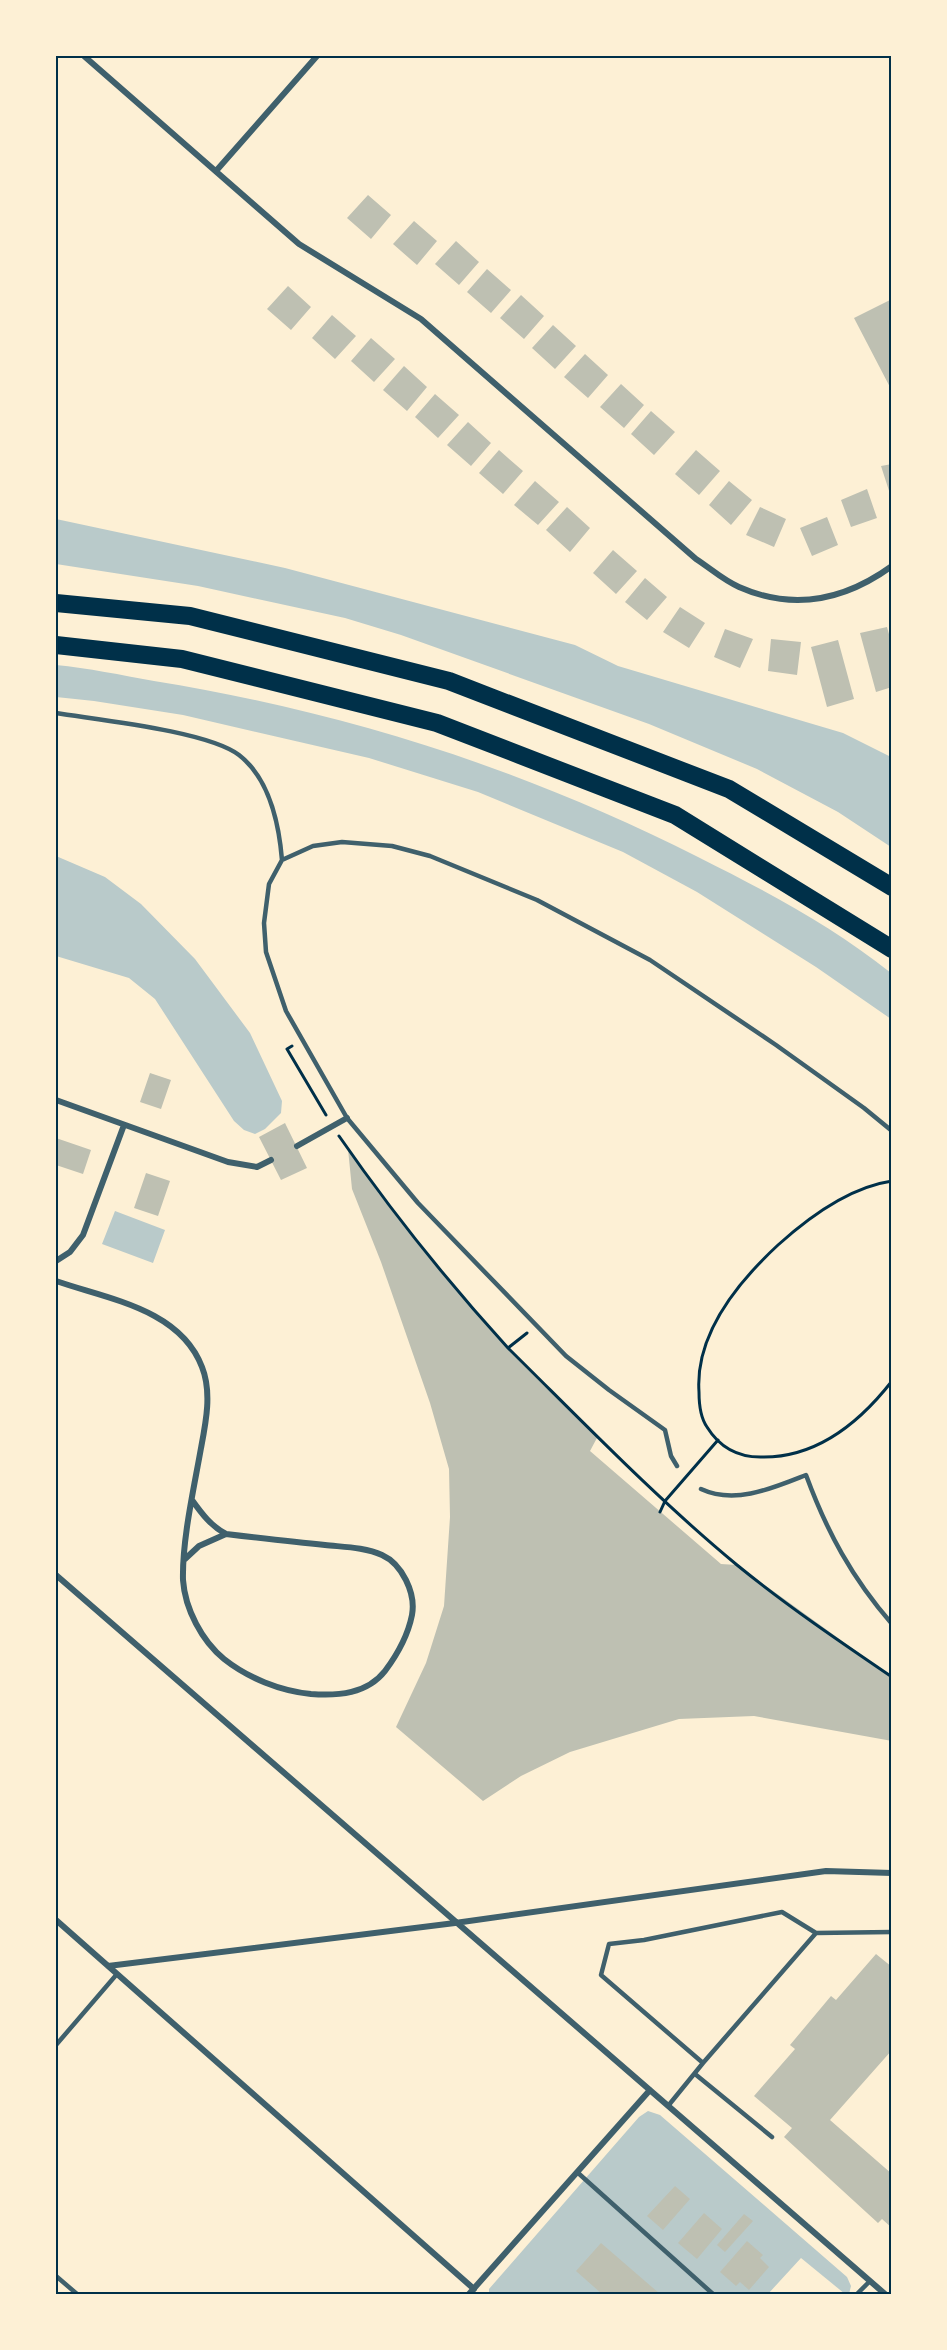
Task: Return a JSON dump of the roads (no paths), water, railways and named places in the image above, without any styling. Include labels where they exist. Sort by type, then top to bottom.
[{"type":"highway","points":[[56,603],[190,616],[449,681],[729,789],[891,886]]},
{"type":"highway","points":[[56,645],[182,659],[437,723],[675,815],[891,949]]},
{"type":"street","points":[[84,56],[299,244],[421,320],[696,559],[738,587],[787,600],[820,599],[848,592],[876,578],[891,566]]},
{"type":"street","points":[[216,171],[317,56]]},
{"type":"street","points":[[56,1100],[228,1162],[257,1167],[271,1160]]},
{"type":"street","points":[[297,1146],[347,1118]]},
{"type":"street","points":[[56,1261],[70,1252],[83,1235],[124,1125]]},
{"type":"street","points":[[56,1281],[148,1312],[174,1328],[190,1346],[202,1368],[207,1393],[204,1431],[192,1500],[183,1582],[192,1614],[203,1635],[217,1653],[237,1669],[296,1693],[327,1695],[353,1693],[384,1673],[400,1648],[412,1614],[410,1590],[399,1568],[382,1555],[355,1548],[225,1534],[204,1517],[192,1500]]},
{"type":"street","points":[[185,1559],[199,1546],[225,1534]]},
{"type":"street","points":[[56,1575],[885,2295]]},
{"type":"street","points":[[108,1966],[454,1923],[826,1871],[891,1872]]},
{"type":"street","points":[[56,1920],[472,2293],[650,2091]]},
{"type":"lane","points":[[56,714],[161,730],[222,744],[241,757],[256,774],[271,800],[280,833],[282,860],[269,884],[264,923],[266,952],[279,992],[302,1040],[347,1118],[418,1203],[487,1272],[536,1326],[574,1363],[665,1430],[671,1456],[676,1466]]},
{"type":"lane","points":[[282,860],[313,846],[342,842],[392,846],[430,856],[537,900],[650,960],[864,1108],[891,1131]]},
{"type":"lane","points":[[701,1489],[710,1494],[727,1496],[755,1493],[806,1475],[822,1518],[845,1563],[891,1624]]},
{"type":"lane","points":[[703,2063],[601,1976],[609,1944],[644,1940],[782,1912],[816,1933],[891,1932]]},
{"type":"lane","points":[[668,2106],[816,1933]]},
{"type":"lane","points":[[56,2045],[117,1974]]},
{"type":"lane","points":[[695,2074],[772,2137]]},
{"type":"lane","points":[[577,2172],[713,2295]]},
{"type":"lane","points":[[56,2276],[76,2295]]},
{"type":"lane","points":[[857,2295],[870,2281]]}]
